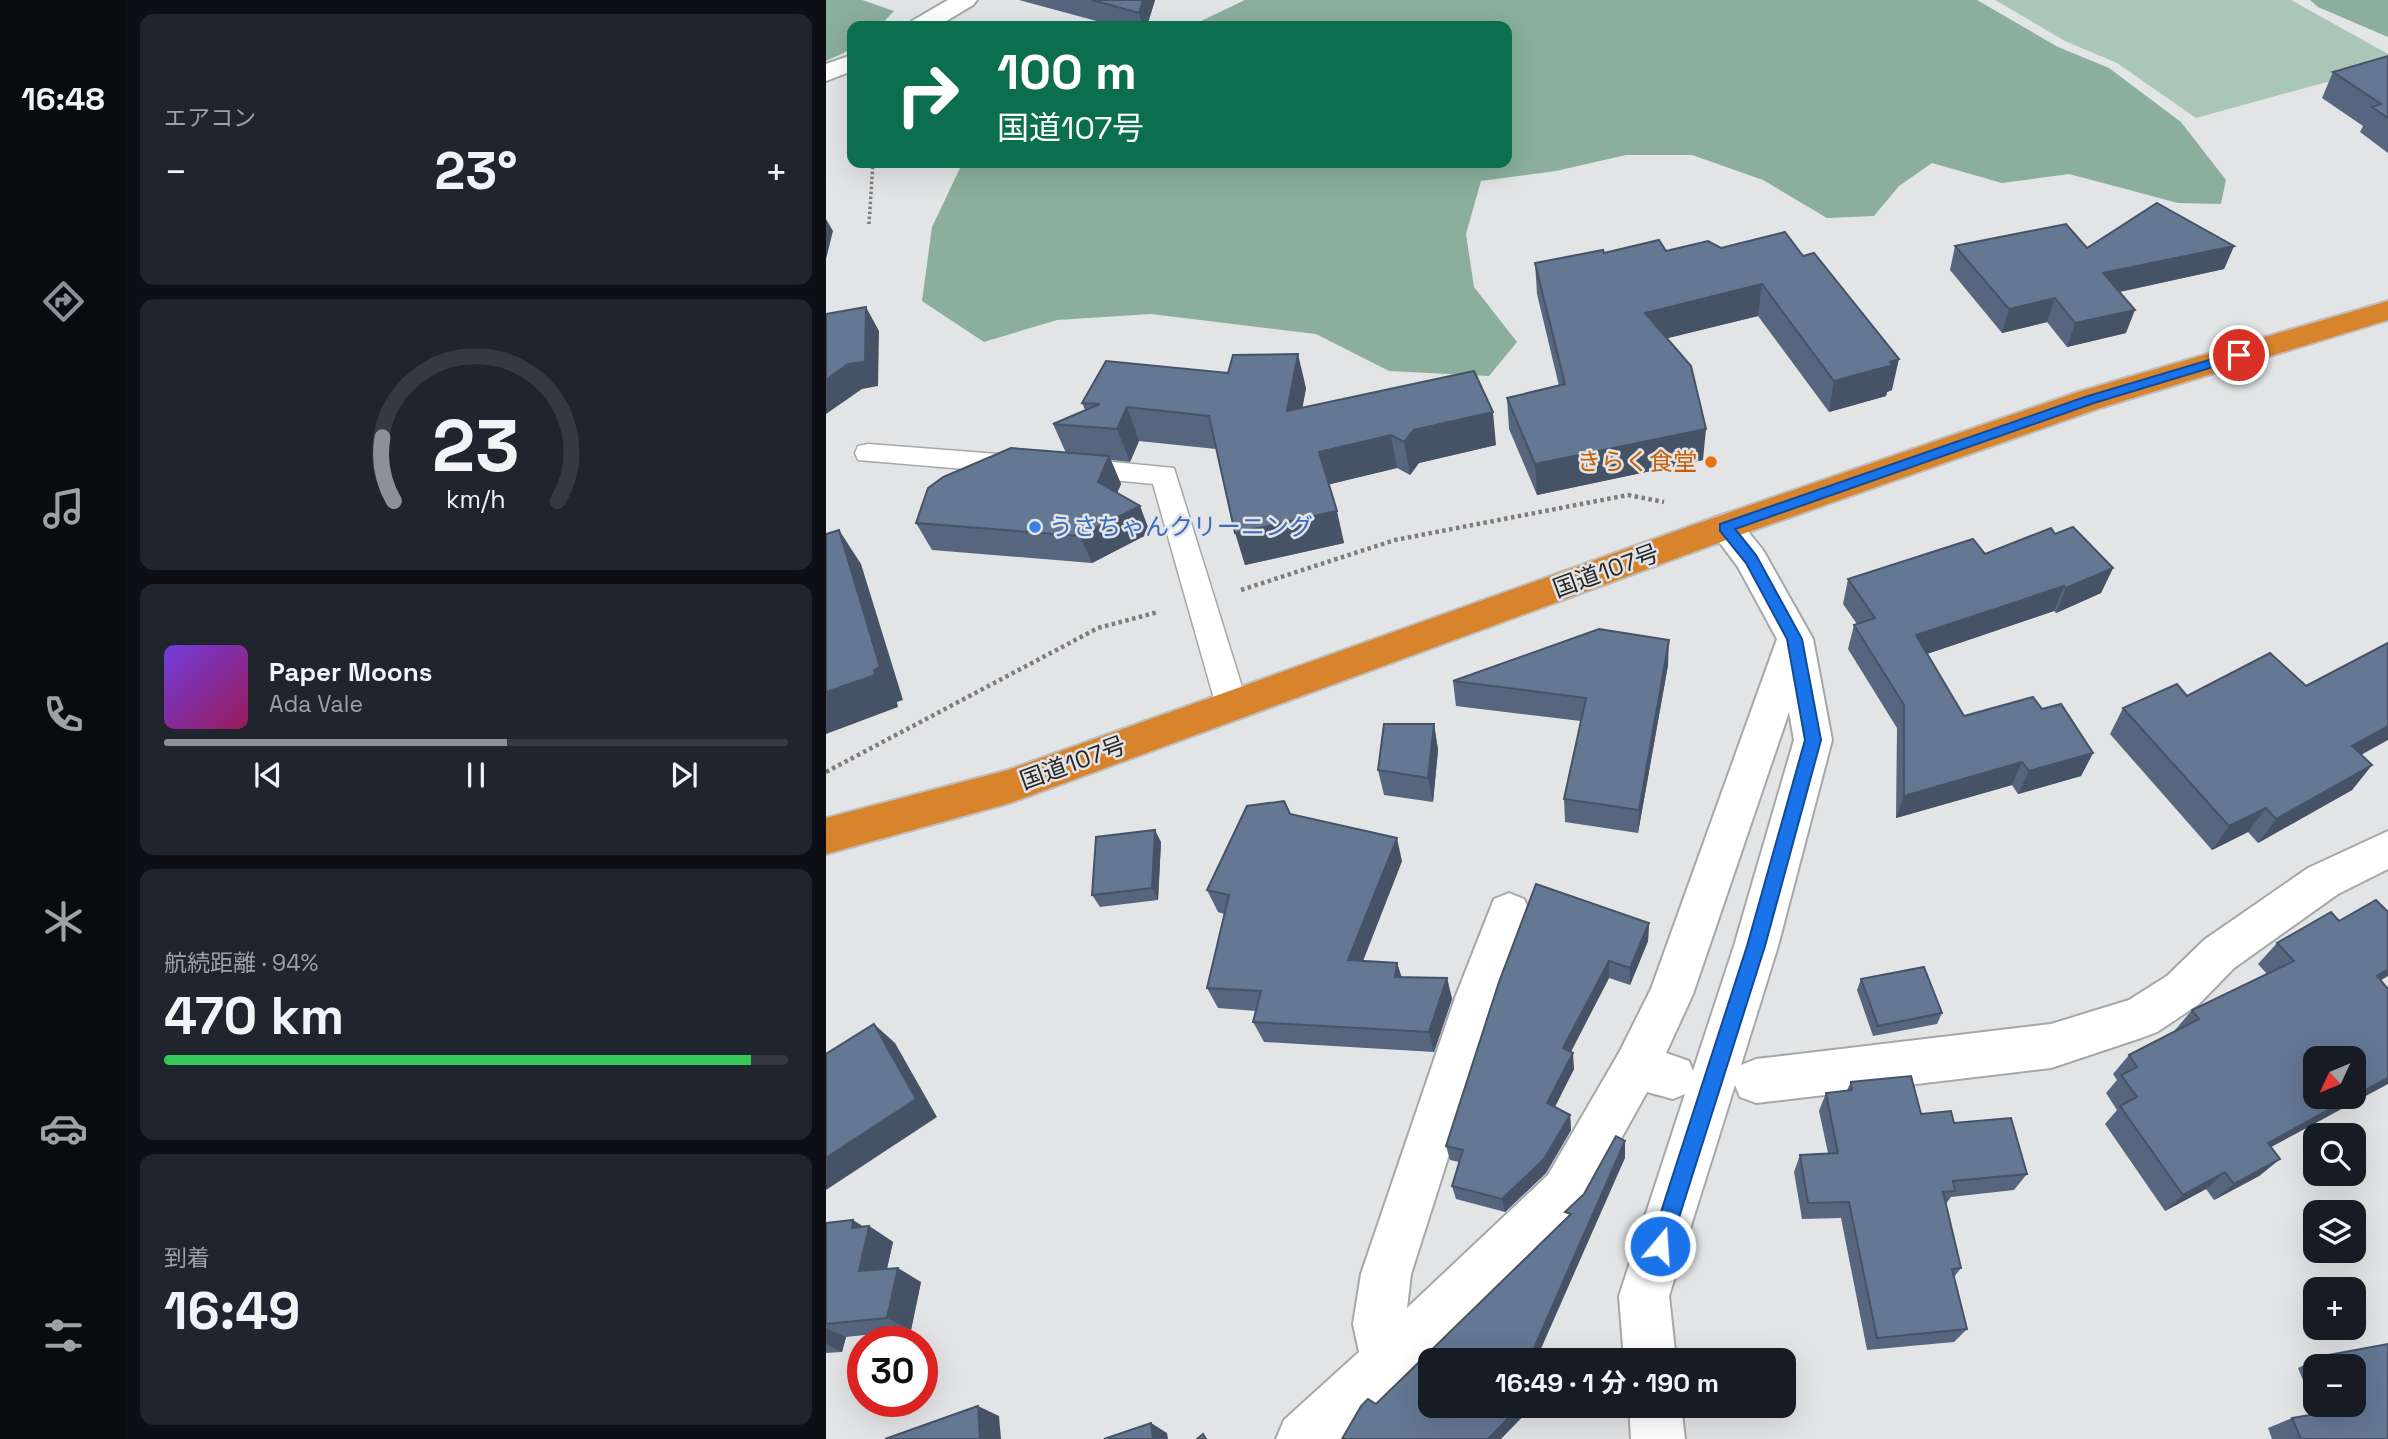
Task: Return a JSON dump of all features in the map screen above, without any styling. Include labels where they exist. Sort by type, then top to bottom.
[{"type":"highway","name":"国道107号","points":[[826,836],[1010,786],[1725,527],[2089,400],[2388,310]]},
{"type":"street","points":[[929,21],[965,0]]},
{"type":"street","points":[[826,73],[847,64]]},
{"type":"street","points":[[1649,1348],[1644,1296],[1756,946],[1813,740],[1795,639],[1751,559],[1725,527]]},
{"type":"street","points":[[1303,1439],[1565,1192],[1655,1072],[1671,994],[1795,639]]},
{"type":"street","points":[[1756,1081],[2051,1046],[2141,1017],[2183,990],[2219,954],[2323,881],[2388,849]]},
{"type":"street","points":[[1386,1361],[1379,1324],[1386,1274],[1477,998],[1509,912]]},
{"type":"street","points":[[1656,1418],[1658,1439]]},
{"type":"lane","points":[[868,453],[1164,475],[1233,706]]},
{"type":"path","points":[[869,224],[873,168]]},
{"type":"path","points":[[826,772],[1098,628],[1252,587],[1395,540],[1628,495],[1660,503],[1673,499]]},
{"type":"green space","points":[[826,0],[862,0],[894,11],[885,21],[847,21],[847,51],[826,61]]},
{"type":"green space","points":[[1245,0],[1977,0],[2058,47],[2109,68],[2181,122],[2226,180],[2221,204],[2178,203],[2069,174],[2002,183],[1932,163],[1899,186],[1874,216],[1827,218],[1763,180],[1692,155],[1626,155],[1556,171],[1481,181],[1466,234],[1474,287],[1517,342],[1489,376],[1389,371],[1316,334],[1151,314],[1057,320],[984,342],[922,301],[932,227],[960,168],[1512,168],[1512,21],[1201,21]]},
{"type":"green space","points":[[1995,0],[2291,0],[2388,54],[2388,65],[2196,118],[2117,63],[2065,41]]},
{"type":"green space","points":[[2310,0],[2388,0],[2388,37],[2318,7]]},
{"type":"building","points":[[1092,0],[1143,0],[1139,13]]},
{"type":"building","points":[[2388,56],[2388,118],[2372,107],[2381,104],[2333,72]]},
{"type":"building","points":[[2157,203],[2234,246],[2103,273],[2135,310],[2075,323],[2055,298],[2009,309],[1955,246],[2066,224],[2087,248]]},
{"type":"building","points":[[1785,232],[1803,256],[1814,253],[1899,359],[1890,362],[1893,365],[1834,381],[1762,284],[1645,313],[1691,366],[1706,429],[1535,464],[1507,398],[1565,384],[1535,263],[1603,250],[1604,253],[1659,240],[1666,251],[1708,241],[1721,248]]},
{"type":"building","points":[[866,307],[865,362],[848,364],[826,380],[826,314]]},
{"type":"building","points":[[1298,354],[1287,411],[1474,371],[1493,412],[1414,430],[1404,442],[1391,435],[1319,452],[1337,511],[1235,533],[1209,416],[1127,407],[1117,429],[1053,424],[1100,404],[1082,403],[1106,361],[1228,373],[1233,355]]},
{"type":"building","points":[[1011,448],[1109,456],[1098,482],[1140,506],[1080,536],[916,523],[928,488],[943,477]]},
{"type":"building","points":[[2073,527],[2113,568],[2066,588],[2064,586],[1916,635],[1964,716],[2033,697],[2042,709],[2061,704],[2093,753],[2029,771],[2022,762],[1904,796],[1904,705],[1854,625],[1875,618],[1848,579],[1973,539],[1985,554],[2051,528],[2055,534]]},
{"type":"building","points":[[839,530],[880,667],[874,670],[875,675],[826,692],[826,534]]},
{"type":"building","points":[[1599,629],[1669,640],[1639,810],[1564,799],[1586,698],[1453,681]]},
{"type":"building","points":[[2388,643],[2388,726],[2352,746],[2372,765],[2276,819],[2266,808],[2229,826],[2123,708],[2177,684],[2187,696],[2270,653],[2306,686]]},
{"type":"building","points":[[1384,724],[1434,724],[1428,778],[1378,770]]},
{"type":"building","points":[[1284,801],[1290,814],[1397,838],[1348,960],[1397,963],[1395,977],[1447,978],[1429,1032],[1253,1022],[1261,991],[1207,988],[1229,895],[1207,890],[1247,806]]},
{"type":"building","points":[[1155,830],[1152,888],[1092,895],[1096,837]]},
{"type":"building","points":[[1536,884],[1649,923],[1630,968],[1609,961],[1563,1048],[1573,1053],[1547,1103],[1570,1115],[1544,1159],[1502,1199],[1452,1186],[1463,1150],[1446,1146],[1499,982]]},
{"type":"building","points":[[2376,900],[2388,912],[2388,969],[2377,976],[2388,989],[2388,1078],[2366,1090],[2366,1046],[2303,1046],[2303,1110],[2328,1110],[2268,1143],[2280,1159],[2234,1184],[2225,1172],[2183,1195],[2120,1106],[2137,1097],[2121,1075],[2137,1067],[2129,1055],[2199,1019],[2192,1010],[2294,961],[2277,943],[2331,912],[2339,921]]},
{"type":"building","points":[[1924,967],[1942,1013],[1878,1026],[1861,979]]},
{"type":"building","points":[[874,1024],[916,1099],[826,1158],[826,1054]]},
{"type":"building","points":[[1911,1076],[1921,1114],[1951,1111],[1954,1123],[2011,1118],[2027,1174],[1953,1181],[1955,1191],[1943,1192],[1961,1268],[1952,1269],[1967,1329],[1877,1338],[1849,1202],[1808,1203],[1800,1155],[1838,1153],[1826,1093],[1852,1090],[1851,1082]]},
{"type":"building","points":[[1616,1136],[1625,1141],[1534,1348],[1433,1348],[1571,1214],[1565,1212],[1584,1194]]},
{"type":"building","points":[[853,1220],[852,1228],[869,1226],[859,1271],[898,1268],[887,1318],[826,1324],[826,1223]]},
{"type":"building","points":[[2388,1344],[2388,1439],[2301,1439],[2292,1418],[2366,1417],[2366,1354],[2334,1354]]},
{"type":"building","points":[[1418,1363],[1418,1418],[1508,1418],[1488,1439],[1342,1439],[1361,1406],[1368,1399],[1376,1404]]},
{"type":"building","points":[[978,1406],[980,1439],[885,1439]]},
{"type":"building","points":[[1151,1423],[1153,1439],[1104,1439]]},
{"type":"place","name":"きらく食堂","points":[[1711,462]]},
{"type":"place","name":"うさちゃんクリーニング","points":[[1035,527]]},
{"type":"route","points":[[1660,1246],[1756,946],[1813,740],[1795,639],[1751,559],[1725,527],[2089,400],[2239,355]]}]
